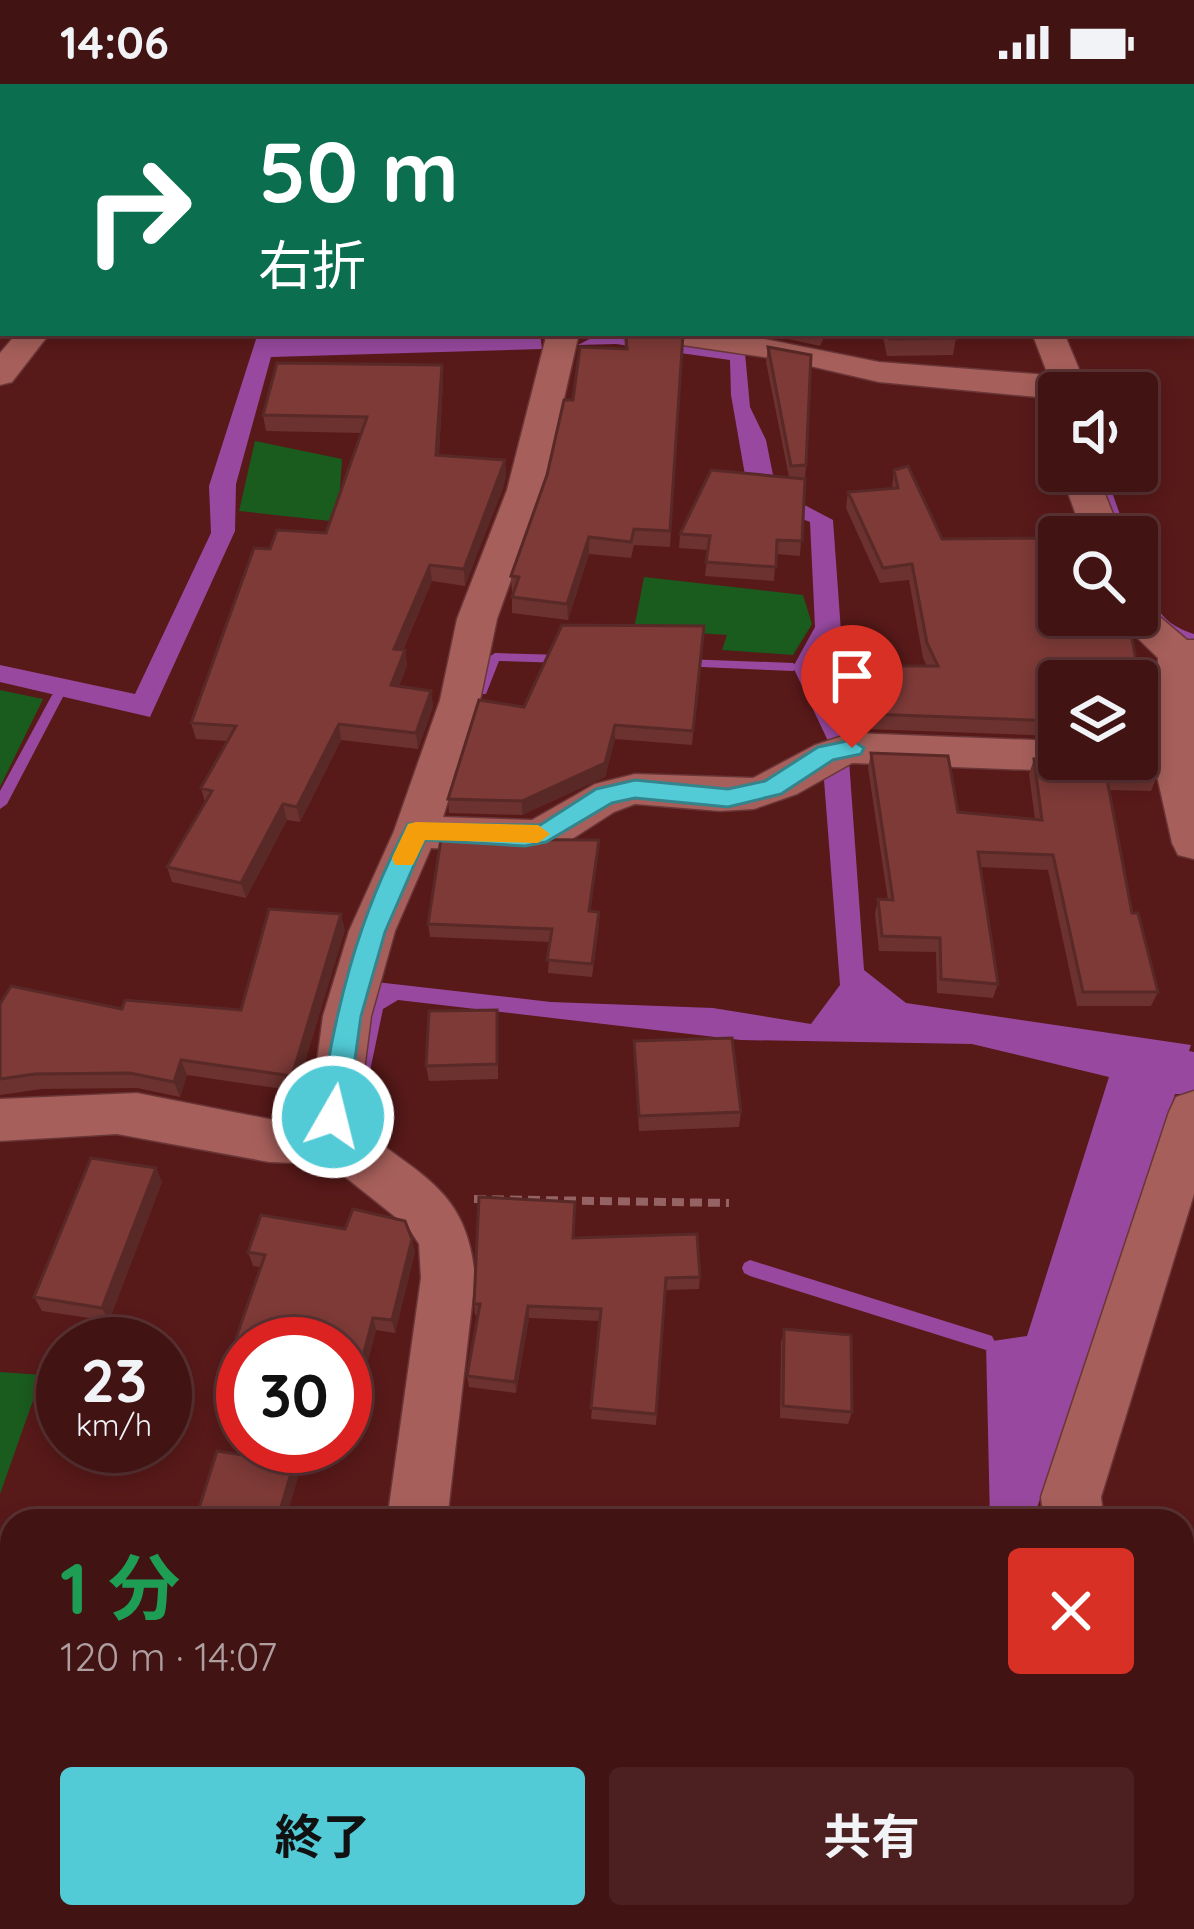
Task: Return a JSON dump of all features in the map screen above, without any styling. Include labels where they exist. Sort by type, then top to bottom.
[{"type":"street","points":[[0,375],[32,336]]},
{"type":"street","points":[[419,1509],[448,1278],[445,1239],[427,1211],[338,1141],[333,1117],[347,1016],[372,932],[416,831],[460,700],[477,619],[525,490],[561,336]]},
{"type":"street","points":[[689,336],[784,350],[879,372],[1038,387]]},
{"type":"street","points":[[1049,336],[1064,372]]},
{"type":"street","points":[[1158,633],[1186,654],[1158,748]]},
{"type":"street","points":[[416,831],[525,836],[546,832],[605,795],[635,789],[728,798],[772,788],[840,750],[1038,755]]},
{"type":"street","points":[[1158,765],[1194,843]]},
{"type":"street","points":[[0,1120],[75,1112],[115,1114],[155,1117],[298,1148],[338,1141]]},
{"type":"street","points":[[1072,1509],[1071,1497],[1194,1112]]},
{"type":"path","points":[[445,1239],[476,1196],[729,1203]]},
{"type":"green space","points":[[255,441],[342,459],[340,488],[375,498],[358,524],[239,511]]},
{"type":"green space","points":[[644,577],[803,595],[812,624],[793,655],[722,650],[727,635],[634,629]]},
{"type":"green space","points":[[0,690],[43,699],[0,787]]},
{"type":"green space","points":[[0,1372],[36,1375],[36,1392],[0,1494]]},
{"type":"shaded area","points":[[257,336],[540,336],[542,349],[271,357],[236,484],[235,531],[150,717],[0,682],[0,665],[135,694],[211,533],[209,486]]},
{"type":"shaded area","points":[[595,336],[745,353],[750,407],[766,440],[776,490],[833,520],[843,660],[830,697],[849,760],[864,970],[906,1003],[1191,1045],[1189,1051],[1194,1052],[1194,1094],[1175,1094],[1037,1509],[990,1509],[986,1342],[1027,1336],[1109,1077],[972,1044],[741,1040],[398,1000],[383,1009],[366,1090],[358,1089],[376,982],[551,1002],[713,1008],[811,1024],[840,985],[824,780],[837,760],[793,667],[815,627],[810,522],[749,498],[731,395],[730,360],[616,344],[578,345]]},
{"type":"building","points":[[626,336],[683,336],[670,531],[634,529],[631,542],[589,537],[567,604],[512,597],[519,577],[511,576],[547,475],[564,400],[573,400],[580,347],[627,349]]},
{"type":"building","points":[[890,336],[956,338],[890,339]]},
{"type":"building","points":[[768,347],[811,355],[806,465],[791,466]]},
{"type":"building","points":[[277,363],[442,365],[436,455],[505,460],[464,569],[430,565],[394,649],[405,650],[391,685],[431,691],[416,733],[339,724],[297,807],[283,804],[241,883],[167,867],[212,791],[201,788],[236,726],[191,723],[254,548],[270,549],[277,530],[326,533],[367,417],[263,415]]},
{"type":"building","points":[[908,466],[942,539],[1038,538],[1038,636],[1132,638],[1136,660],[1038,660],[1038,720],[868,714],[863,681],[878,681],[876,666],[938,666],[927,643],[912,564],[883,568],[848,492],[898,488],[894,470]]},
{"type":"building","points":[[711,470],[805,479],[802,541],[777,540],[776,567],[706,562],[710,536],[680,534]]},
{"type":"building","points":[[562,625],[704,626],[693,731],[615,725],[605,763],[522,801],[448,799],[479,700],[524,707]]},
{"type":"building","points":[[871,753],[948,756],[958,812],[1042,820],[1034,759],[1038,759],[1038,780],[1107,780],[1132,913],[1138,913],[1158,992],[1083,992],[1053,855],[978,852],[998,984],[941,979],[940,938],[882,936],[878,899],[893,900]]},
{"type":"building","points":[[441,839],[599,840],[589,911],[599,912],[592,964],[547,960],[552,929],[428,924]]},
{"type":"building","points":[[269,909],[341,914],[292,1076],[181,1060],[174,1082],[130,1073],[0,1079],[0,1004],[11,986],[122,1009],[125,1000],[241,1010]]},
{"type":"building","points":[[497,1010],[497,1064],[426,1066],[429,1011]]},
{"type":"building","points":[[732,1038],[741,1112],[639,1116],[634,1041]]},
{"type":"building","points":[[91,1158],[156,1168],[102,1308],[34,1297]]},
{"type":"building","points":[[479,1197],[575,1202],[573,1238],[697,1234],[700,1277],[666,1278],[656,1414],[591,1408],[601,1309],[528,1306],[515,1382],[467,1376],[480,1304],[474,1304]]},
{"type":"building","points":[[353,1209],[405,1221],[412,1239],[392,1320],[243,1317],[265,1255],[248,1252],[261,1215],[345,1229]]},
{"type":"building","points":[[784,1329],[851,1335],[852,1412],[783,1406]]},
{"type":"building","points":[[216,1454],[216,1473],[291,1473],[281,1509],[199,1509]]},
{"type":"waterway","points":[[1107,495],[1114,516]]},
{"type":"waterway","points":[[1158,619],[1194,638]]},
{"type":"waterway","points":[[481,691],[495,657],[564,659]]},
{"type":"waterway","points":[[683,663],[793,667]]},
{"type":"waterway","points":[[0,804],[58,695]]},
{"type":"waterway","points":[[750,1268],[986,1342]]},
{"type":"slow traffic","points":[[404,858],[416,831],[538,834]]},
{"type":"route","points":[[333,1117],[347,1016],[372,932],[416,831],[525,836],[546,832],[605,795],[635,789],[728,798],[772,788],[827,753],[852,748]]}]
